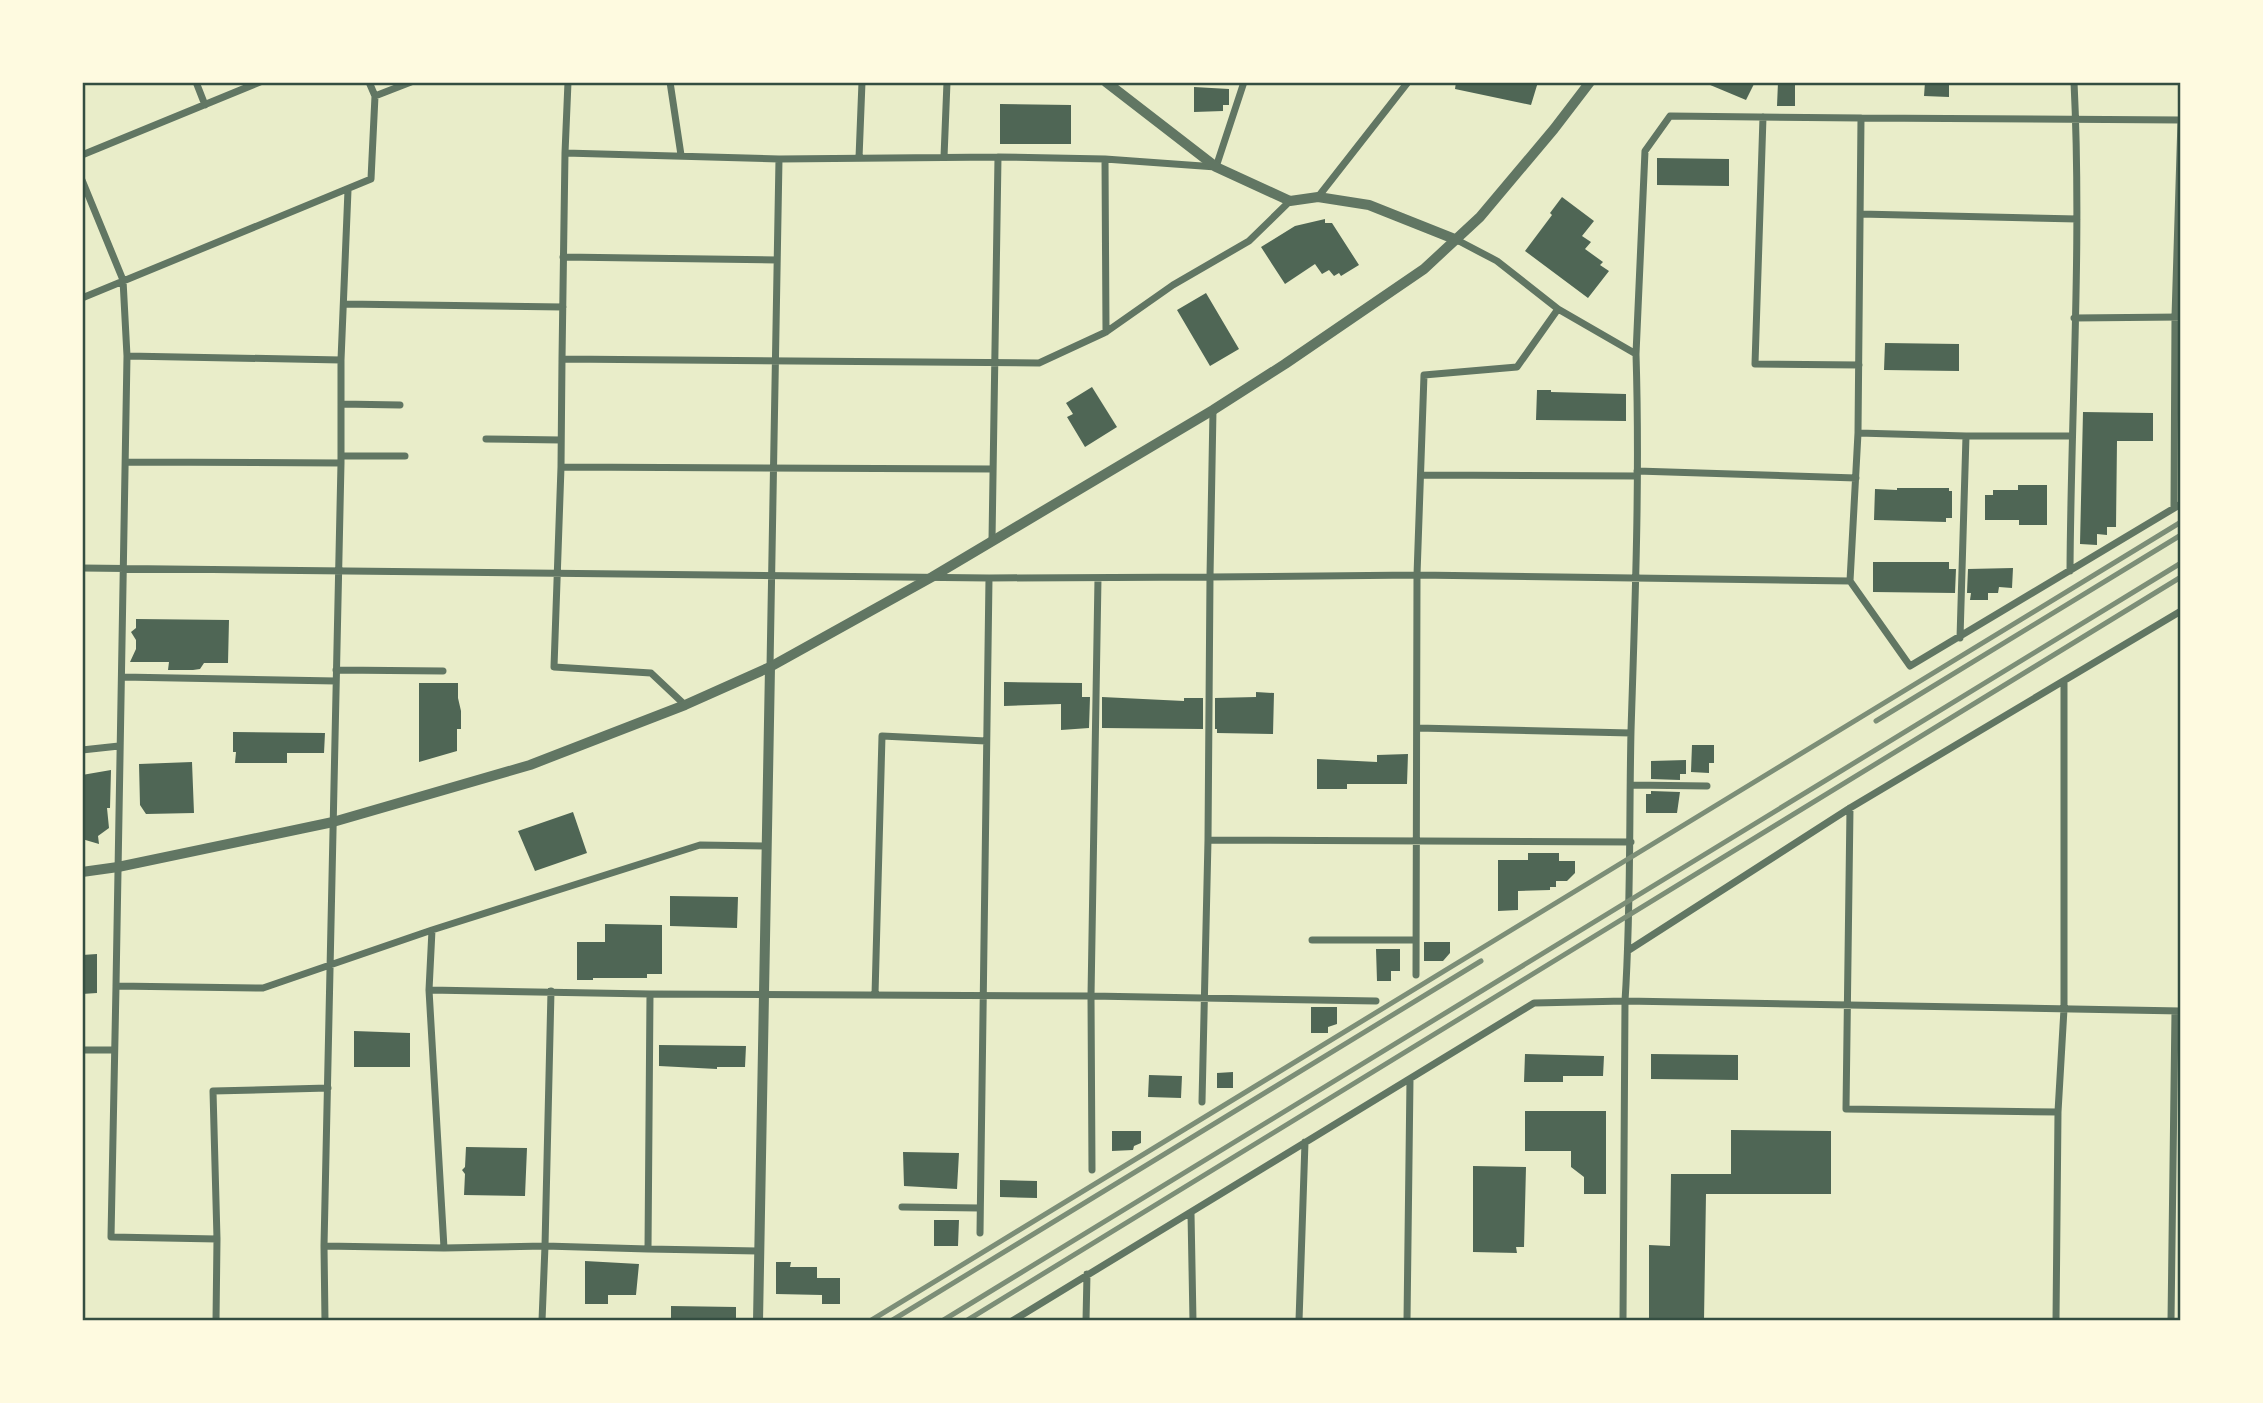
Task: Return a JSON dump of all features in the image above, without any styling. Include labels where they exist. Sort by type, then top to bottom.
[{"type":"street","points":[[196,82],[205,105]]},
{"type":"street","points":[[82,155],[260,82]]},
{"type":"street","points":[[82,298],[371,179],[375,96],[369,82]]},
{"type":"street","points":[[375,96],[411,82]]},
{"type":"street","points":[[568,82],[561,467],[554,667],[651,673],[685,705]]},
{"type":"street","points":[[670,82],[681,155]]},
{"type":"street","points":[[859,158],[862,82]]},
{"type":"street","points":[[944,157],[947,82]]},
{"type":"street","points":[[1106,82],[1216,167],[1290,201],[1318,197],[1369,205],[1457,240],[1497,261],[1558,309],[1636,354]]},
{"type":"street","points":[[1216,167],[1244,82]]},
{"type":"street","points":[[1318,197],[1408,82]]},
{"type":"street","points":[[82,872],[118,867],[333,822],[530,765],[685,705],[770,667],[932,577],[1213,410],[1424,270],[1480,218],[1554,130],[1590,82]]},
{"type":"street","points":[[2070,571],[2077,219],[2074,82]]},
{"type":"street","points":[[1623,1321],[1625,1001],[1629,950],[1631,733],[1637,579],[1636,354],[1646,151],[1670,116],[1861,117],[2076,120],[2181,120],[2178,505],[1910,666],[1850,581],[1858,433],[1861,117]]},
{"type":"street","points":[[1763,117],[1755,364],[1859,365]]},
{"type":"street","points":[[565,153],[779,159],[1105,159],[1216,167]]},
{"type":"street","points":[[992,540],[998,157]]},
{"type":"street","points":[[758,1321],[779,159]]},
{"type":"street","points":[[1105,159],[1105,332]]},
{"type":"street","points":[[82,180],[123,281],[127,356],[111,1237],[216,1239]]},
{"type":"street","points":[[325,1321],[324,1246],[341,360],[348,190]]},
{"type":"street","points":[[562,359],[1039,363],[1105,332],[1172,285],[1249,240],[1290,201]]},
{"type":"street","points":[[1860,214],[2077,219]]},
{"type":"street","points":[[563,257],[776,260]]},
{"type":"street","points":[[344,304],[563,307]]},
{"type":"street","points":[[1416,975],[1418,575],[1424,375],[1517,367],[1558,309]]},
{"type":"street","points":[[2074,318],[2178,317]]},
{"type":"street","points":[[127,356],[341,360]]},
{"type":"street","points":[[341,404],[400,405]]},
{"type":"street","points":[[1202,1102],[1213,410]]},
{"type":"street","points":[[1858,433],[2071,436]]},
{"type":"street","points":[[1960,638],[1966,436]]},
{"type":"street","points":[[486,439],[561,440]]},
{"type":"street","points":[[126,462],[341,460],[405,456]]},
{"type":"street","points":[[561,467],[993,469]]},
{"type":"street","points":[[1421,475],[1637,474],[1856,478]]},
{"type":"street","points":[[82,568],[989,578],[1418,575],[1850,581]]},
{"type":"street","points":[[980,1233],[989,578]]},
{"type":"street","points":[[1092,1170],[1091,996],[1098,578]]},
{"type":"street","points":[[1629,950],[1850,808],[2181,611]]},
{"type":"street","points":[[336,670],[443,671]]},
{"type":"street","points":[[122,677],[336,681]]},
{"type":"street","points":[[2056,1321],[2058,1112],[2064,1009],[2064,681]]},
{"type":"street","points":[[1417,728],[1631,733]]},
{"type":"street","points":[[875,995],[882,736],[986,741]]},
{"type":"street","points":[[82,750],[119,746]]},
{"type":"street","points":[[1631,785],[1707,786]]},
{"type":"street","points":[[1850,808],[1846,1109],[2058,1112]]},
{"type":"street","points":[[1208,839],[1631,842]]},
{"type":"street","points":[[116,986],[263,988],[432,930],[700,845],[766,846]]},
{"type":"street","points":[[432,930],[429,990],[444,1248]]},
{"type":"street","points":[[1312,940],[1416,940]]},
{"type":"street","points":[[429,990],[650,994],[983,994],[1377,1001]]},
{"type":"street","points":[[542,1321],[551,992]]},
{"type":"street","points":[[648,1250],[650,994]]},
{"type":"street","points":[[1012,1321],[1534,1003],[1625,1001],[2178,1011],[2171,1321]]},
{"type":"street","points":[[82,1050],[114,1050]]},
{"type":"street","points":[[1407,1321],[1410,1079]]},
{"type":"street","points":[[216,1321],[213,1091],[328,1088]]},
{"type":"street","points":[[1299,1321],[1305,1142]]},
{"type":"street","points":[[902,1207],[980,1208]]},
{"type":"street","points":[[1191,1213],[1193,1321]]},
{"type":"street","points":[[324,1246],[545,1246],[758,1251]]},
{"type":"street","points":[[1086,1321],[1087,1274]]},
{"type":"building","points":[[1456,82],[1538,82],[1531,105],[1455,89]]},
{"type":"building","points":[[1703,82],[1755,82],[1746,100]]},
{"type":"building","points":[[1778,82],[1795,82],[1795,106],[1777,106]]},
{"type":"building","points":[[1925,82],[1949,82],[1949,97],[1924,96]]},
{"type":"building","points":[[1194,87],[1229,89],[1229,105],[1223,105],[1223,111],[1194,112]]},
{"type":"building","points":[[1000,104],[1071,105],[1071,144],[1000,144]]},
{"type":"building","points":[[1657,158],[1729,159],[1729,186],[1657,185]]},
{"type":"building","points":[[1562,197],[1594,221],[1582,236],[1591,242],[1585,249],[1603,262],[1600,265],[1609,271],[1588,298],[1525,251]]},
{"type":"building","points":[[1325,219],[1325,223],[1332,223],[1359,265],[1341,276],[1339,273],[1334,276],[1329,270],[1322,274],[1315,264],[1285,284],[1261,247],[1295,226]]},
{"type":"building","points":[[1206,293],[1239,349],[1210,366],[1177,310]]},
{"type":"building","points":[[1885,343],[1959,344],[1959,371],[1884,370]]},
{"type":"building","points":[[1092,387],[1117,427],[1085,447],[1067,417],[1073,414],[1066,403]]},
{"type":"building","points":[[1537,390],[1626,394],[1626,421],[1536,420]]},
{"type":"building","points":[[2083,412],[2153,413],[2153,441],[2117,441],[2116,527],[2107,527],[2107,535],[2097,534],[2097,545],[2080,544]]},
{"type":"building","points":[[2018,485],[2047,485],[2047,525],[2019,525],[2019,520],[1985,520],[1985,495],[1993,495],[1993,490],[2018,490]]},
{"type":"building","points":[[1949,488],[1949,491],[1952,491],[1952,518],[1946,518],[1946,522],[1874,520],[1875,489]]},
{"type":"building","points":[[1873,562],[1949,562],[1949,569],[1956,569],[1955,593],[1873,592]]},
{"type":"building","points":[[2013,568],[2012,588],[1999,587],[1998,593],[1988,593],[1988,600],[1970,600],[1971,593],[1967,593],[1968,569]]},
{"type":"building","points":[[136,619],[229,620],[228,663],[204,663],[200,669],[193,670],[168,670],[169,662],[130,662],[136,649],[136,640],[131,632],[136,628]]},
{"type":"building","points":[[1004,682],[1082,683],[1082,697],[1090,697],[1089,728],[1061,730],[1061,704],[1004,706]]},
{"type":"building","points":[[419,683],[458,683],[461,729],[457,729],[457,751],[419,762]]},
{"type":"building","points":[[1256,692],[1274,693],[1273,734],[1217,733],[1215,698],[1256,697]]},
{"type":"building","points":[[1102,697],[1184,701],[1184,698],[1203,698],[1203,729],[1102,728]]},
{"type":"building","points":[[233,732],[325,733],[324,753],[287,753],[287,763],[235,763]]},
{"type":"building","points":[[1692,745],[1714,745],[1714,763],[1709,763],[1709,773],[1691,772]]},
{"type":"building","points":[[1408,754],[1407,784],[1347,784],[1347,789],[1317,789],[1317,759],[1377,762],[1377,755]]},
{"type":"building","points":[[1686,760],[1686,774],[1680,774],[1680,780],[1651,779],[1651,761]]},
{"type":"building","points":[[192,762],[194,813],[146,814],[140,805],[139,764]]},
{"type":"building","points":[[111,770],[110,808],[107,808],[109,828],[98,836],[99,844],[82,839],[82,775]]},
{"type":"building","points":[[1651,791],[1680,792],[1677,813],[1646,813],[1646,794],[1651,794]]},
{"type":"building","points":[[573,812],[587,853],[535,871],[518,831]]},
{"type":"building","points":[[1528,853],[1559,853],[1559,861],[1575,861],[1575,873],[1567,881],[1556,881],[1556,887],[1550,887],[1550,890],[1518,891],[1518,910],[1498,911],[1498,860],[1528,860]]},
{"type":"building","points":[[670,896],[738,897],[737,928],[670,926]]},
{"type":"building","points":[[605,924],[662,925],[662,974],[647,974],[647,978],[577,980],[577,942],[605,942]]},
{"type":"building","points":[[1424,942],[1450,942],[1450,953],[1443,961],[1424,961]]},
{"type":"building","points":[[1376,949],[1400,949],[1400,971],[1391,971],[1391,981],[1377,981]]},
{"type":"building","points":[[97,954],[97,993],[82,994],[82,955]]},
{"type":"building","points":[[1311,1007],[1337,1007],[1337,1024],[1328,1027],[1328,1033],[1311,1033]]},
{"type":"building","points":[[354,1031],[410,1033],[410,1067],[354,1067]]},
{"type":"building","points":[[659,1045],[746,1046],[745,1067],[717,1069],[659,1066]]},
{"type":"building","points":[[1525,1054],[1604,1056],[1603,1076],[1563,1076],[1563,1082],[1524,1082]]},
{"type":"building","points":[[1651,1054],[1738,1055],[1738,1080],[1651,1079]]},
{"type":"building","points":[[1233,1072],[1233,1088],[1217,1088],[1217,1073]]},
{"type":"building","points":[[1149,1075],[1182,1076],[1181,1098],[1148,1097]]},
{"type":"building","points":[[1525,1111],[1606,1111],[1606,1194],[1584,1194],[1584,1177],[1571,1167],[1571,1151],[1525,1151]]},
{"type":"building","points":[[1731,1130],[1831,1131],[1831,1194],[1706,1194],[1704,1321],[1649,1321],[1649,1245],[1670,1246],[1671,1174],[1731,1174]]},
{"type":"building","points":[[1112,1131],[1141,1131],[1141,1143],[1134,1146],[1133,1150],[1112,1151]]},
{"type":"building","points":[[466,1147],[527,1148],[525,1196],[464,1195],[465,1174],[462,1170],[465,1167]]},
{"type":"building","points":[[903,1152],[959,1153],[957,1189],[904,1186]]},
{"type":"building","points":[[1473,1166],[1526,1167],[1524,1247],[1516,1247],[1517,1253],[1473,1252]]},
{"type":"building","points":[[1000,1180],[1037,1181],[1037,1198],[1000,1197]]},
{"type":"building","points":[[934,1220],[959,1220],[958,1246],[934,1246]]},
{"type":"building","points":[[585,1261],[639,1264],[636,1295],[608,1295],[608,1304],[585,1304]]},
{"type":"building","points":[[776,1262],[791,1262],[790,1267],[817,1267],[817,1278],[840,1278],[840,1304],[822,1304],[822,1295],[776,1294]]},
{"type":"building","points":[[671,1306],[736,1307],[736,1321],[671,1321]]},
{"type":"railway","points":[[870,1321],[2181,522]]},
{"type":"railway","points":[[1876,721],[2181,535]]},
{"type":"railway","points":[[942,1321],[2181,563]]},
{"type":"railway","points":[[966,1321],[2181,577]]},
{"type":"railway","points":[[891,1321],[1481,961]]}]
